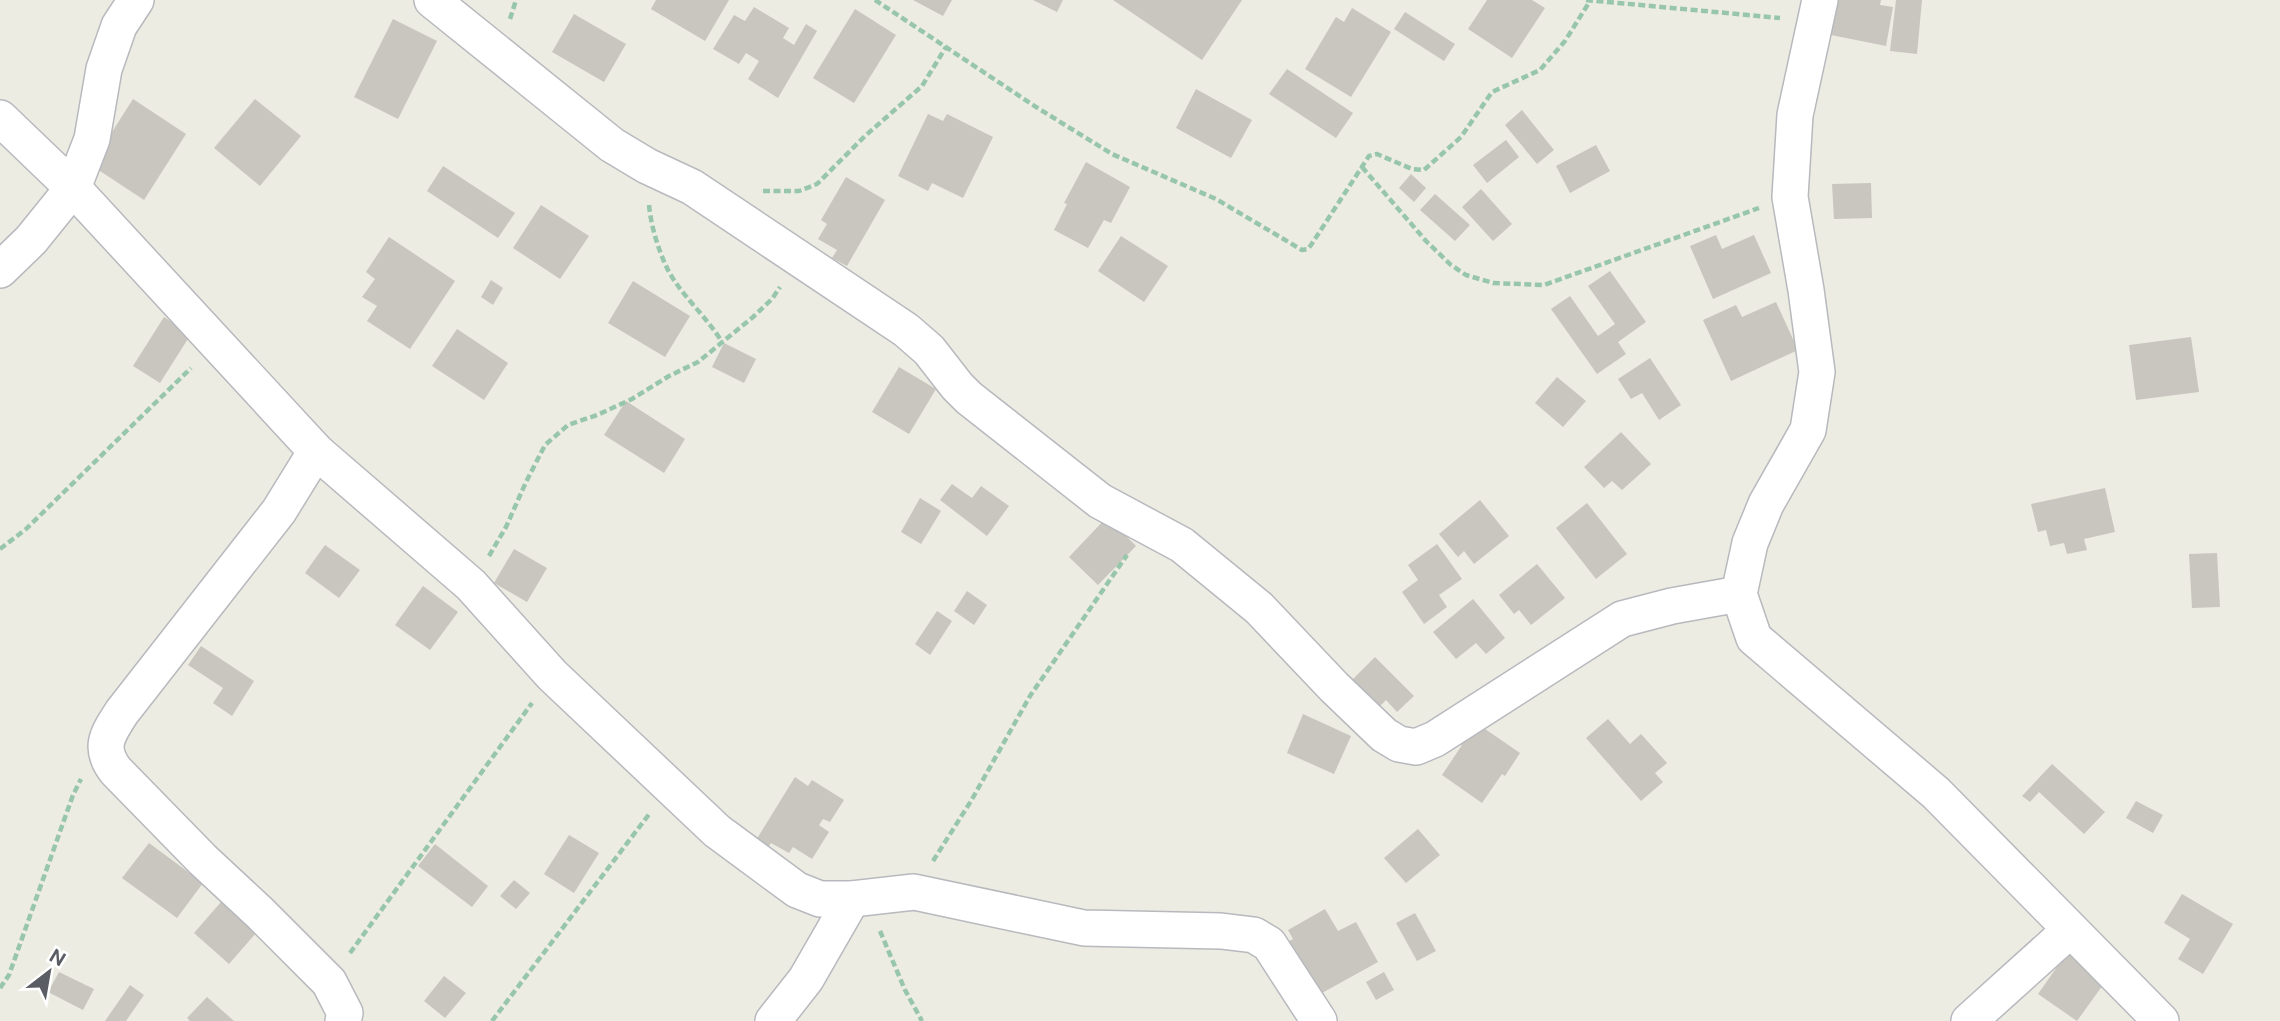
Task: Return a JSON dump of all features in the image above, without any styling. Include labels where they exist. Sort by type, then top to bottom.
[{"type":"street","points":[[0,270],[31,240],[73,188],[92,139],[104,69],[119,26],[136,0]]},
{"type":"street","points":[[432,0],[612,145],[647,166],[692,187],[906,330],[929,350],[969,398],[1100,501],[1182,545],[1259,608],[1334,687],[1384,734],[1399,744],[1416,747],[1436,738],[1622,619],[1672,606],[1738,594]]},
{"type":"street","points":[[1817,11],[1795,115],[1790,197],[1817,372],[1808,430],[1766,504],[1750,543],[1738,594],[1754,638],[1937,793],[2161,1021]]},
{"type":"street","points":[[0,118],[73,188],[316,452],[471,585],[552,676],[717,831],[797,890],[820,899],[852,899],[914,892],[1084,928],[1221,931],[1254,935],[1269,944],[1319,1021]]},
{"type":"street","points":[[316,452],[279,511],[122,712],[108,733],[106,750],[108,760],[116,771],[329,982],[347,1018]]},
{"type":"street","points":[[773,1021],[806,979],[852,899]]},
{"type":"street","points":[[1969,1021],[2070,930]]},
{"type":"path","points":[[875,0],[1112,154],[1216,199],[1302,250],[1311,245],[1369,156],[1377,154],[1412,169],[1424,170],[1461,137],[1492,92],[1540,70],[1565,41],[1588,1],[1677,7],[1817,11]]},
{"type":"path","points":[[761,191],[799,191],[817,184],[865,136],[922,86],[946,47]]},
{"type":"path","points":[[647,166],[650,221],[667,269],[710,322],[722,342]]},
{"type":"path","points":[[1362,167],[1426,242],[1451,265],[1466,275],[1493,284],[1545,285],[1790,197]]},
{"type":"path","points":[[471,585],[506,527],[545,445],[568,425],[632,399],[698,362],[772,299],[798,257]]},
{"type":"path","points":[[0,549],[26,529],[219,345]]},
{"type":"path","points":[[914,892],[971,801],[1030,696],[1086,611],[1147,527]]},
{"type":"path","points":[[329,982],[552,676]]},
{"type":"path","points":[[0,988],[9,975],[74,795],[91,758],[108,733]]},
{"type":"path","points":[[492,1021],[669,787]]},
{"type":"path","points":[[852,899],[883,935],[905,990],[922,1021]]},
{"type":"building","points":[[656,0],[729,0],[705,41],[651,9]]},
{"type":"building","points":[[913,0],[952,0],[943,16]]},
{"type":"building","points":[[1033,0],[1063,0],[1057,12]]},
{"type":"building","points":[[1113,0],[1242,0],[1202,60]]},
{"type":"building","points":[[1487,0],[1532,0],[1545,8],[1512,58],[1468,29]]},
{"type":"building","points":[[1827,0],[1881,0],[1880,5],[1893,7],[1886,46],[1821,33]]},
{"type":"building","points":[[1896,0],[1922,0],[1917,54],[1890,51]]},
{"type":"building","points":[[754,7],[789,28],[783,38],[794,45],[806,24],[817,31],[778,98],[748,79],[759,61],[746,53],[739,64],[713,49],[734,15],[745,21]]},
{"type":"building","points":[[1352,8],[1391,32],[1351,97],[1305,69],[1336,17],[1344,22]]},
{"type":"building","points":[[855,9],[896,35],[854,103],[813,78]]},
{"type":"building","points":[[1405,12],[1455,44],[1444,61],[1394,29]]},
{"type":"building","points":[[574,14],[626,44],[604,82],[552,52]]},
{"type":"building","points":[[393,19],[437,41],[398,119],[354,97]]},
{"type":"building","points":[[1287,69],[1353,113],[1336,138],[1269,94]]},
{"type":"building","points":[[1196,89],[1252,120],[1231,158],[1176,128]]},
{"type":"building","points":[[133,99],[186,134],[144,200],[91,165]]},
{"type":"building","points":[[255,99],[301,136],[260,186],[214,148]]},
{"type":"building","points":[[1522,110],[1554,150],[1537,164],[1505,125]]},
{"type":"building","points":[[928,114],[943,121],[947,114],[993,137],[963,198],[932,183],[928,191],[898,176]]},
{"type":"building","points":[[1506,140],[1519,157],[1487,183],[1473,165]]},
{"type":"building","points":[[1596,145],[1610,171],[1570,193],[1556,166]]},
{"type":"building","points":[[1086,162],[1130,187],[1111,223],[1104,220],[1088,248],[1054,230],[1067,204],[1064,203]]},
{"type":"building","points":[[443,166],[515,213],[498,238],[427,191]]},
{"type":"building","points":[[1411,174],[1426,188],[1414,202],[1399,188]]},
{"type":"building","points":[[846,177],[885,200],[847,266],[832,258],[837,250],[818,239],[827,224],[821,220]]},
{"type":"building","points":[[1871,183],[1872,218],[1834,219],[1832,184]]},
{"type":"building","points":[[1481,189],[1512,224],[1493,241],[1462,207]]},
{"type":"building","points":[[1435,194],[1470,225],[1455,241],[1420,210]]},
{"type":"building","points":[[541,205],[589,236],[560,279],[513,248]]},
{"type":"building","points":[[1716,235],[1722,249],[1754,235],[1771,273],[1713,299],[1690,246]]},
{"type":"building","points":[[1121,236],[1168,266],[1144,302],[1098,271]]},
{"type":"building","points":[[389,237],[455,281],[410,349],[367,321],[377,306],[362,297],[375,279],[366,272]]},
{"type":"building","points":[[1610,271],[1646,322],[1618,342],[1626,354],[1597,374],[1551,309],[1570,296],[1598,336],[1615,324],[1588,286]]},
{"type":"building","points":[[491,280],[503,288],[493,305],[481,297]]},
{"type":"building","points":[[633,281],[690,316],[665,357],[608,323]]},
{"type":"building","points":[[1776,302],[1798,350],[1731,381],[1703,320],[1736,305],[1742,317]]},
{"type":"building","points":[[164,317],[191,334],[160,383],[133,366]]},
{"type":"building","points":[[457,329],[508,363],[484,400],[432,366]]},
{"type":"building","points":[[2191,337],[2199,392],[2136,400],[2129,345]]},
{"type":"building","points":[[724,343],[756,359],[744,383],[712,367]]},
{"type":"building","points":[[1650,358],[1681,405],[1659,420],[1642,393],[1631,399],[1618,379]]},
{"type":"building","points":[[899,367],[936,389],[909,434],[872,412]]},
{"type":"building","points":[[1557,377],[1586,401],[1563,427],[1535,403]]},
{"type":"building","points":[[626,401],[685,439],[664,473],[604,435]]},
{"type":"building","points":[[1621,432],[1651,464],[1622,490],[1612,481],[1604,488],[1584,467]]},
{"type":"building","points":[[952,484],[972,498],[981,486],[1009,506],[987,536],[940,500]]},
{"type":"building","points":[[2105,488],[2115,532],[2084,539],[2087,550],[2067,554],[2064,543],[2050,546],[2046,530],[2038,532],[2031,504]]},
{"type":"building","points":[[920,498],[941,511],[921,544],[901,532]]},
{"type":"building","points":[[1480,500],[1509,536],[1474,564],[1464,551],[1458,557],[1439,534]]},
{"type":"building","points":[[1587,503],[1627,554],[1596,579],[1556,528]]},
{"type":"building","points":[[1107,517],[1136,546],[1098,585],[1069,557]]},
{"type":"building","points":[[1437,544],[1462,579],[1439,595],[1447,607],[1424,624],[1402,592],[1418,580],[1408,565]]},
{"type":"building","points":[[325,545],[360,570],[339,598],[305,573]]},
{"type":"building","points":[[514,549],[547,568],[527,602],[494,583]]},
{"type":"building","points":[[2217,553],[2220,607],[2192,608],[2189,554]]},
{"type":"building","points":[[1537,564],[1565,598],[1531,625],[1519,610],[1514,614],[1499,595]]},
{"type":"building","points":[[423,586],[458,612],[430,650],[395,625]]},
{"type":"building","points":[[967,591],[987,605],[974,625],[954,611]]},
{"type":"building","points":[[1473,599],[1505,638],[1486,654],[1476,643],[1456,659],[1433,632]]},
{"type":"building","points":[[937,611],[952,621],[930,655],[915,644]]},
{"type":"building","points":[[201,646],[254,681],[232,716],[213,703],[223,688],[188,665]]},
{"type":"building","points":[[1375,657],[1414,696],[1397,712],[1386,700],[1374,712],[1347,685]]},
{"type":"building","points":[[1303,714],[1351,736],[1334,774],[1287,753]]},
{"type":"building","points":[[1608,719],[1630,744],[1641,734],[1667,763],[1655,773],[1663,782],[1641,801],[1586,738]]},
{"type":"building","points":[[1472,720],[1520,753],[1482,803],[1442,775],[1462,745],[1457,741]]},
{"type":"building","points":[[2052,764],[2105,812],[2084,834],[2039,792],[2030,802],[2022,796]]},
{"type":"building","points":[[795,777],[808,786],[812,780],[844,800],[830,822],[823,819],[819,825],[829,832],[812,859],[793,847],[789,853],[771,843],[765,852],[753,845]]},
{"type":"building","points":[[2136,801],[2163,815],[2153,833],[2126,818]]},
{"type":"building","points":[[1418,829],[1440,855],[1406,883],[1384,858]]},
{"type":"building","points":[[569,835],[599,853],[574,893],[544,874]]},
{"type":"building","points":[[149,843],[203,883],[177,918],[122,878]]},
{"type":"building","points":[[435,844],[488,886],[472,907],[418,866]]},
{"type":"building","points":[[514,880],[530,893],[516,909],[500,896]]},
{"type":"building","points":[[2182,894],[2233,924],[2203,974],[2178,959],[2190,939],[2164,923]]},
{"type":"building","points":[[221,902],[256,933],[229,964],[194,933]]},
{"type":"building","points":[[1325,909],[1338,931],[1356,922],[1378,962],[1322,993],[1314,979],[1303,985],[1281,946],[1293,939],[1288,930]]},
{"type":"building","points":[[1415,913],[1436,951],[1417,961],[1396,923]]},
{"type":"building","points":[[2069,950],[2108,978],[2077,1021],[2038,994]]},
{"type":"building","points":[[59,972],[94,989],[83,1010],[48,992]]},
{"type":"building","points":[[1384,972],[1394,990],[1376,1000],[1366,982]]},
{"type":"building","points":[[444,976],[466,993],[445,1018],[424,1001]]},
{"type":"building","points":[[130,985],[144,995],[126,1021],[105,1021]]},
{"type":"building","points":[[207,997],[234,1021],[190,1021],[187,1018]]}]
